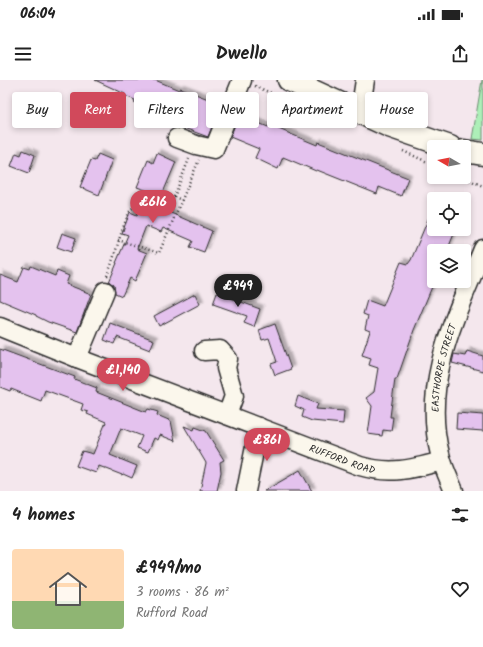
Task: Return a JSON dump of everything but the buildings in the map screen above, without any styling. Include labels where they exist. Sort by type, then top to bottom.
[{"type":"main road","points":[[289,80],[389,126],[427,140]]},
{"type":"main road","points":[[471,152],[483,154]]},
{"type":"street","points":[[177,138],[200,147],[214,149],[242,80]]},
{"type":"street","points":[[360,113],[365,80]]},
{"type":"street","name":"EASTHORPE STREET","points":[[454,491],[437,444],[435,424],[436,390],[439,369],[451,326],[483,249]]},
{"type":"street","points":[[77,358],[105,291]]},
{"type":"street","name":"RUFFORD ROAD","points":[[0,327],[360,466],[376,470],[390,471],[405,470],[442,461]]},
{"type":"street","points":[[204,351],[220,350],[228,359],[226,368],[234,396],[227,414]]},
{"type":"street","points":[[246,491],[259,427]]},
{"type":"path","points":[[137,206],[140,198],[143,196],[163,203],[174,197],[200,147]]},
{"type":"path","points":[[118,240],[159,253],[182,200],[200,147]]},
{"type":"path","points":[[471,181],[483,186]]},
{"type":"path","points":[[174,197],[182,200]]},
{"type":"path","points":[[105,291],[103,287],[115,256],[118,240],[131,209],[137,206],[151,204],[155,200]]},
{"type":"green space","points":[[483,80],[483,140],[472,139]]}]
